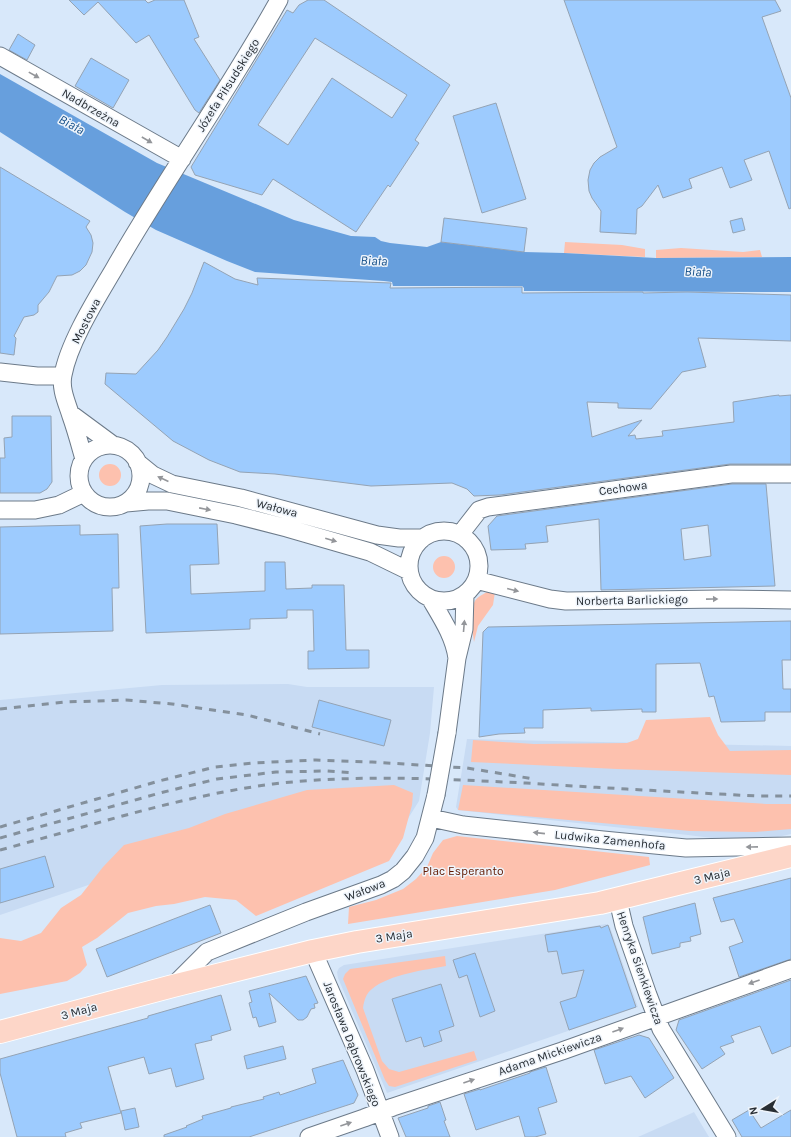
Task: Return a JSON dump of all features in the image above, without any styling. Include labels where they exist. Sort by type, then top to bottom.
[{"type":"main road","name":"3 Maja","points":[[0,1032],[313,951],[357,942],[573,909],[618,900],[791,856]]},
{"type":"street","name":"Józefa Piłsudskiego","points":[[135,234],[258,38],[279,0]]},
{"type":"street","name":"Nadbrzeżna","points":[[0,56],[178,164]]},
{"type":"street","name":"Mostowa","points":[[84,460],[71,414],[66,403],[62,376],[69,355],[81,329],[135,234]]},
{"type":"street","points":[[0,372],[37,376],[62,376]]},
{"type":"street","points":[[71,414],[113,445],[127,451],[137,462],[141,480],[133,497],[117,506],[108,507],[99,505],[84,493],[80,485],[79,476],[80,468],[90,453],[96,448],[113,445]]},
{"type":"street","name":"Wałowa","points":[[137,462],[153,475],[172,484],[241,498],[377,535],[398,538],[423,538]]},
{"type":"street","name":"Cechowa","points":[[465,528],[479,510],[488,507],[731,474],[791,474]]},
{"type":"street","points":[[0,510],[35,510],[59,505],[84,493]]},
{"type":"street","name":"Wałowa","points":[[126,502],[167,501],[236,515],[370,552],[409,571]]},
{"type":"street","points":[[446,531],[457,534],[467,540],[474,549],[478,559],[476,580],[465,594],[454,599],[442,601],[430,598],[420,592],[413,582],[409,571],[410,558],[414,547],[423,538],[434,532],[446,531]]},
{"type":"street","name":"Norberta Barlickiego","points":[[476,580],[550,599],[566,601],[723,599],[791,600]]},
{"type":"street","name":"Wałowa","points":[[173,986],[207,952],[306,912],[381,885],[393,879],[403,871],[415,856],[425,838],[436,795],[447,733],[457,658],[464,629],[465,594]]},
{"type":"street","name":"Wałowa","points":[[430,598],[444,622],[455,647],[457,658]]},
{"type":"street","name":"Ludwika Zamenhofa","points":[[431,818],[463,824],[686,848],[791,846]]},
{"type":"street","name":"Henryka Sienkiewicza","points":[[618,900],[624,926],[661,1029],[727,1137]]},
{"type":"street","name":"Jarosława Dąbrowskiego","points":[[313,951],[365,1070],[390,1137]]},
{"type":"street","name":"Adama Mickiewicza","points":[[309,1137],[562,1051],[791,968]]},
{"type":"shaded area","points":[[288,684],[307,687],[434,687],[430,733],[419,801],[382,860],[106,879],[0,915],[0,700],[162,685]]},
{"type":"shaded area","points":[[467,739],[791,746],[791,834],[751,843],[458,810],[456,807]]},
{"type":"shaded area","points":[[606,924],[610,927],[638,1007],[387,1093],[338,978],[337,972],[339,968],[344,965]]},
{"type":"shaded area","points":[[694,1112],[709,1137],[638,1137],[692,1113]]},
{"type":"green space","points":[[565,242],[622,245],[645,249],[645,257],[564,253]]},
{"type":"green space","points":[[681,248],[743,252],[760,250],[762,257],[656,258],[656,250]]},
{"type":"green space","points":[[110,464],[118,467],[121,475],[118,483],[110,486],[102,483],[99,475],[102,467]]},
{"type":"green space","points":[[444,556],[452,559],[455,567],[452,575],[444,578],[436,575],[433,567],[436,559]]},
{"type":"green space","points":[[487,592],[495,592],[493,605],[478,626],[474,642],[471,617],[472,607],[479,596]]},
{"type":"green space","points":[[710,717],[718,735],[730,751],[791,750],[791,775],[471,762],[473,740],[534,744],[627,743],[638,739],[646,720]]},
{"type":"green space","points":[[394,785],[413,793],[412,805],[403,838],[389,861],[256,916],[236,900],[205,897],[128,913],[97,938],[82,947],[87,965],[80,973],[67,981],[0,994],[0,938],[21,941],[41,933],[61,908],[81,895],[103,867],[124,845],[189,828],[225,814],[307,790]]},
{"type":"green space","points":[[463,785],[766,804],[791,804],[791,829],[755,832],[690,831],[458,810]]},
{"type":"green space","name":"Plac Esperanto","points":[[457,836],[649,857],[650,865],[555,890],[348,924],[349,907],[376,900],[403,889],[416,879],[427,867],[433,853],[443,840]]},
{"type":"green space","points":[[445,956],[446,966],[408,973],[379,984],[368,993],[363,1008],[382,1061],[389,1069],[399,1072],[474,1051],[477,1060],[395,1087],[389,1086],[385,1080],[343,979],[345,974],[350,969]]},
{"type":"water","name":"Biała","points":[[0,74],[157,163],[294,220],[351,236],[375,237],[381,241],[390,243],[427,247],[441,242],[524,252],[656,258],[791,257],[791,292],[524,291],[522,286],[393,286],[392,282],[384,281],[255,272],[156,230],[125,212],[0,132]]},
{"type":"building","points":[[69,0],[145,0],[148,3],[155,0],[184,0],[199,37],[194,39],[220,80],[199,113],[195,110],[149,35],[136,43],[98,2],[84,15]]},
{"type":"building","points":[[308,0],[324,0],[450,85],[415,140],[419,143],[390,187],[388,185],[356,232],[273,179],[262,195],[195,175],[191,167],[287,10],[293,13],[299,5]],"holes":[[[315,38],[407,95],[392,118],[332,78],[288,145],[258,125]]]},
{"type":"building","points":[[564,0],[775,0],[781,11],[762,17],[791,98],[791,208],[789,209],[769,151],[744,160],[752,180],[730,188],[722,167],[689,179],[692,188],[663,198],[658,185],[642,206],[637,209],[636,234],[600,232],[601,211],[589,191],[588,180],[590,170],[600,157],[617,147]]},
{"type":"building","points":[[18,34],[35,45],[27,60],[9,50]]},
{"type":"building","points":[[91,58],[129,80],[113,108],[75,86]]},
{"type":"building","points":[[496,103],[526,199],[482,213],[453,116]]},
{"type":"building","points":[[0,167],[90,221],[86,227],[91,235],[93,243],[92,252],[86,265],[80,271],[72,275],[57,276],[49,292],[38,305],[38,312],[34,315],[24,317],[14,336],[16,338],[14,355],[0,353]]},
{"type":"building","points":[[444,218],[527,228],[524,252],[441,242]]},
{"type":"building","points":[[742,218],[745,230],[733,233],[730,221]]},
{"type":"building","points":[[204,262],[235,279],[258,285],[257,278],[391,283],[390,288],[522,287],[522,293],[687,292],[791,295],[791,341],[698,338],[706,367],[682,372],[651,409],[618,408],[618,403],[587,402],[592,437],[642,420],[628,436],[635,435],[636,439],[663,436],[662,431],[734,422],[733,402],[779,395],[791,395],[791,464],[730,464],[500,495],[474,496],[467,489],[452,483],[371,486],[275,474],[240,472],[209,460],[173,441],[105,384],[106,373],[136,374],[158,350],[184,309]]},
{"type":"building","points":[[12,416],[51,416],[52,482],[47,489],[40,493],[0,493],[0,458],[5,458],[4,438],[12,437]]},
{"type":"building","points":[[732,484],[766,484],[775,586],[601,590],[599,519],[546,526],[548,542],[525,544],[526,549],[491,550],[488,526],[497,516]],"holes":[[[708,525],[711,556],[684,560],[681,529]]]},
{"type":"building","points":[[167,524],[217,524],[219,564],[190,565],[191,594],[265,591],[265,562],[285,562],[286,589],[312,588],[312,585],[344,585],[346,650],[369,650],[369,668],[308,669],[308,651],[314,651],[313,610],[287,610],[287,618],[250,619],[250,629],[146,633],[140,526]]},
{"type":"building","points":[[80,525],[80,535],[118,534],[119,588],[112,588],[113,631],[0,634],[0,527]]},
{"type":"building","points":[[791,621],[791,660],[782,660],[783,689],[791,689],[791,712],[765,712],[765,721],[721,722],[714,696],[709,697],[700,663],[656,664],[656,712],[642,712],[642,709],[591,711],[591,708],[543,710],[543,728],[524,728],[525,733],[499,734],[479,737],[483,632],[488,627]]},
{"type":"building","points":[[319,700],[391,720],[384,746],[312,727]]},
{"type":"building","points":[[45,856],[54,887],[0,903],[0,869]]},
{"type":"building","points":[[791,878],[791,959],[739,977],[729,947],[743,942],[734,919],[721,922],[713,898]]},
{"type":"building","points":[[695,903],[701,934],[690,937],[691,941],[680,943],[680,947],[652,954],[643,917]]},
{"type":"building","points":[[210,905],[221,933],[107,977],[96,949]]},
{"type":"building","points":[[608,925],[636,1007],[569,1030],[560,1002],[576,997],[584,970],[562,974],[557,951],[548,952],[545,935],[600,926],[601,928]]},
{"type":"building","points":[[475,953],[495,1011],[480,1017],[467,975],[459,978],[453,960]]},
{"type":"building","points":[[306,976],[318,1003],[314,1004],[315,1008],[311,1009],[307,1017],[303,1020],[298,1020],[269,993],[276,1022],[259,1027],[256,1017],[253,1018],[249,1003],[252,1002],[249,991]]},
{"type":"building","points":[[791,980],[791,1046],[772,1054],[760,1026],[731,1036],[734,1042],[720,1047],[725,1054],[702,1069],[676,1030],[679,1020]]},
{"type":"building","points":[[441,984],[454,1026],[439,1031],[442,1041],[424,1047],[421,1037],[406,1042],[392,999]]},
{"type":"building","points":[[221,995],[231,1030],[211,1036],[212,1040],[195,1044],[204,1079],[176,1087],[171,1068],[149,1074],[144,1057],[108,1067],[121,1113],[80,1123],[82,1128],[65,1133],[66,1137],[17,1137],[0,1073],[0,1059],[148,1018],[148,1016]]},
{"type":"building","points":[[639,1035],[649,1038],[674,1078],[645,1098],[631,1076],[605,1084],[594,1050]]},
{"type":"building","points":[[283,1046],[286,1059],[247,1069],[244,1056]]},
{"type":"building","points":[[343,1060],[358,1095],[354,1103],[249,1137],[164,1137],[164,1135],[187,1127],[186,1126],[203,1119],[202,1116],[264,1099],[263,1097],[279,1092],[280,1095],[316,1083],[312,1069]]},
{"type":"building","points":[[546,1067],[557,1102],[538,1108],[546,1134],[535,1137],[525,1137],[519,1116],[476,1130],[464,1094],[480,1090]]},
{"type":"building","points":[[440,1102],[446,1120],[444,1121],[450,1137],[406,1137],[398,1118],[428,1108],[428,1106]]},
{"type":"building","points":[[135,1108],[139,1127],[125,1130],[121,1111]]},
{"type":"building","points":[[749,1110],[761,1128],[791,1110],[791,1137],[742,1137],[732,1120]]},
{"type":"railway","points":[[0,709],[65,702],[126,700],[172,704],[247,715],[320,734]]},
{"type":"railway","points":[[0,827],[159,781],[215,767],[252,763],[316,760],[372,762],[467,768],[534,779]]},
{"type":"railway","points":[[0,838],[160,793],[217,779],[276,772],[327,771],[355,773]]},
{"type":"railway","points":[[0,850],[135,812],[204,796],[238,789],[305,781],[400,778],[526,783],[757,796],[791,796]]}]
